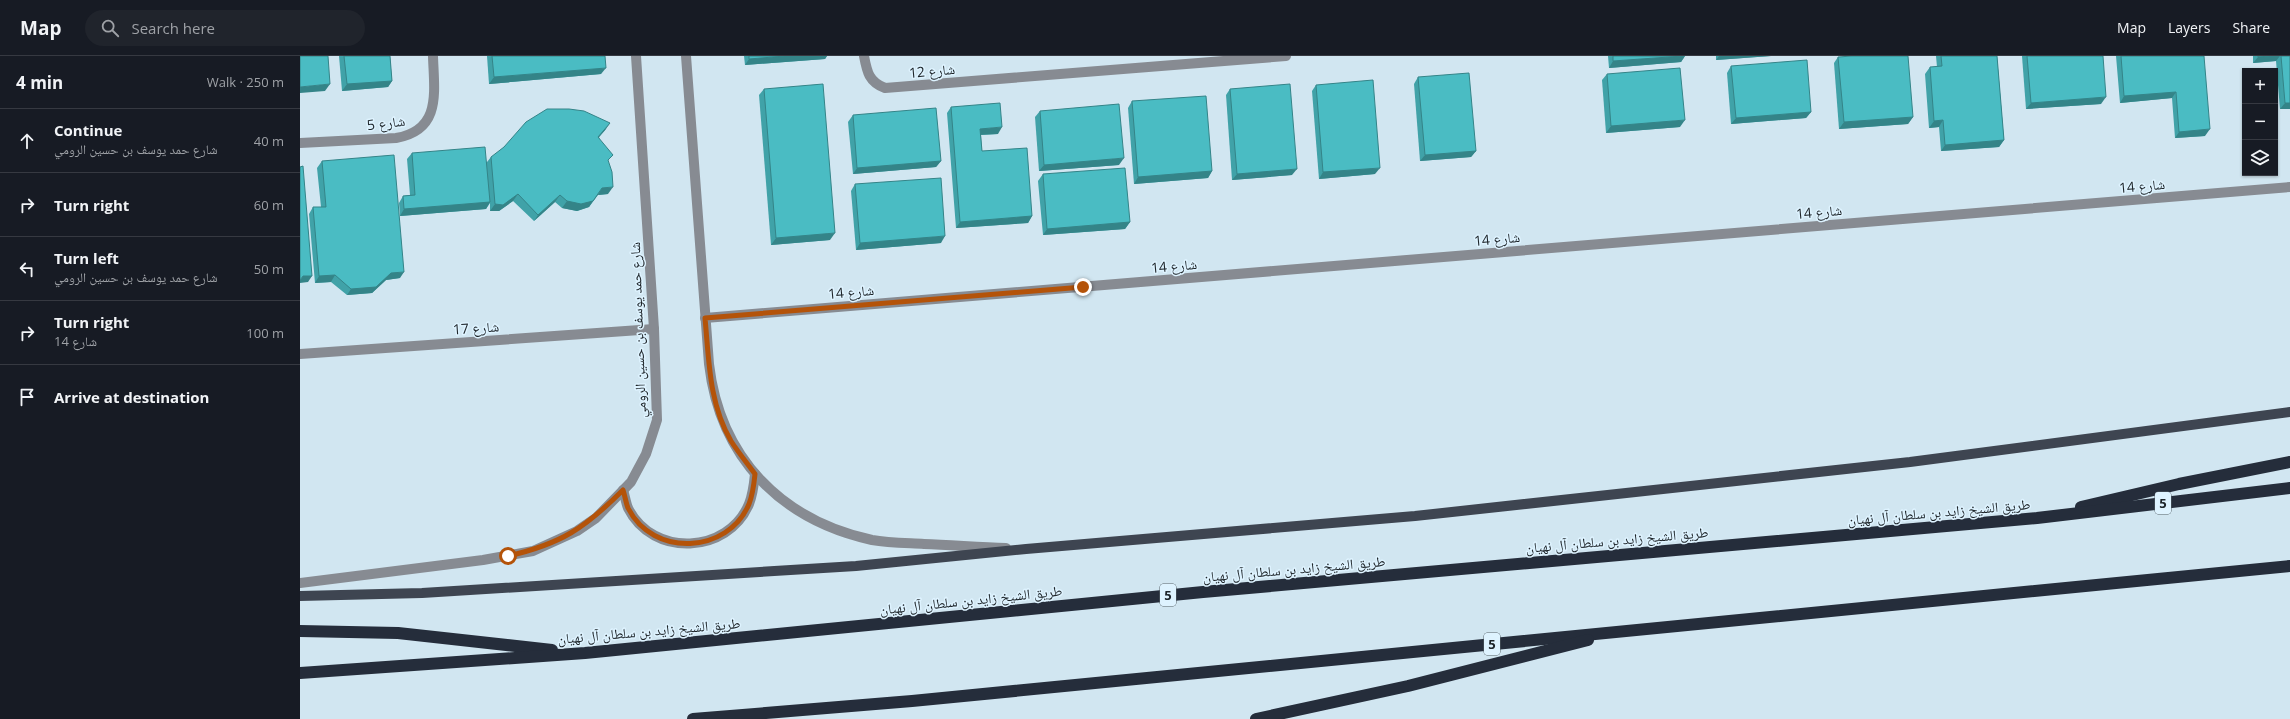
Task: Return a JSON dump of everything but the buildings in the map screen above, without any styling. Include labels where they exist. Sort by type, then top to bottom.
[{"type":"highway","points":[[2037,518],[2178,484],[2290,462]]},
{"type":"highway","name":"طريق الشيخ زايد بن سلطان آل نهيان","points":[[300,673],[585,653],[1203,592],[2037,518],[2290,488]]},
{"type":"highway","name":"5","points":[[694,719],[828,709],[2290,566]]},
{"type":"highway","points":[[300,631],[398,633],[585,653]]},
{"type":"highway","name":"5","points":[[1256,719],[1301,710],[1515,660],[1621,631]]},
{"type":"main road","points":[[300,596],[422,592],[805,570],[1026,549],[1423,516],[1910,462],[2290,412]]},
{"type":"street","name":"شارع 5","points":[[300,143],[396,138],[407,136],[417,131],[431,115],[434,104],[433,56]]},
{"type":"street","name":"شارع حمد يوسف بن حسين الرومي","points":[[300,583],[483,560],[533,551],[577,531],[596,518],[623,490],[641,464],[657,420],[654,329],[636,56]]},
{"type":"street","points":[[686,56],[705,318],[712,388],[717,407],[732,441],[755,474],[771,490],[808,517],[851,534],[874,540],[897,542],[1026,549]]},
{"type":"street","name":"شارع 12","points":[[864,56],[870,79],[876,85],[885,88],[1286,56]]},
{"type":"street","name":"شارع 14","points":[[705,318],[2290,187]]},
{"type":"street","name":"شارع 17","points":[[300,354],[654,329]]},
{"type":"street","points":[[623,490],[628,507],[646,530],[659,538],[673,543],[688,544],[704,542],[718,537],[731,529],[741,518],[749,504],[755,474]]},
{"type":"street","points":[[1289,719],[1301,710]]},
{"type":"route","points":[[508,556],[533,551],[557,542],[577,531],[596,518],[623,490],[628,507],[636,520],[646,530],[659,538],[673,543],[688,544],[704,542],[718,537],[731,529],[741,518],[749,504],[755,474],[732,441],[723,424],[717,407],[712,388],[705,318],[1083,287]]}]
